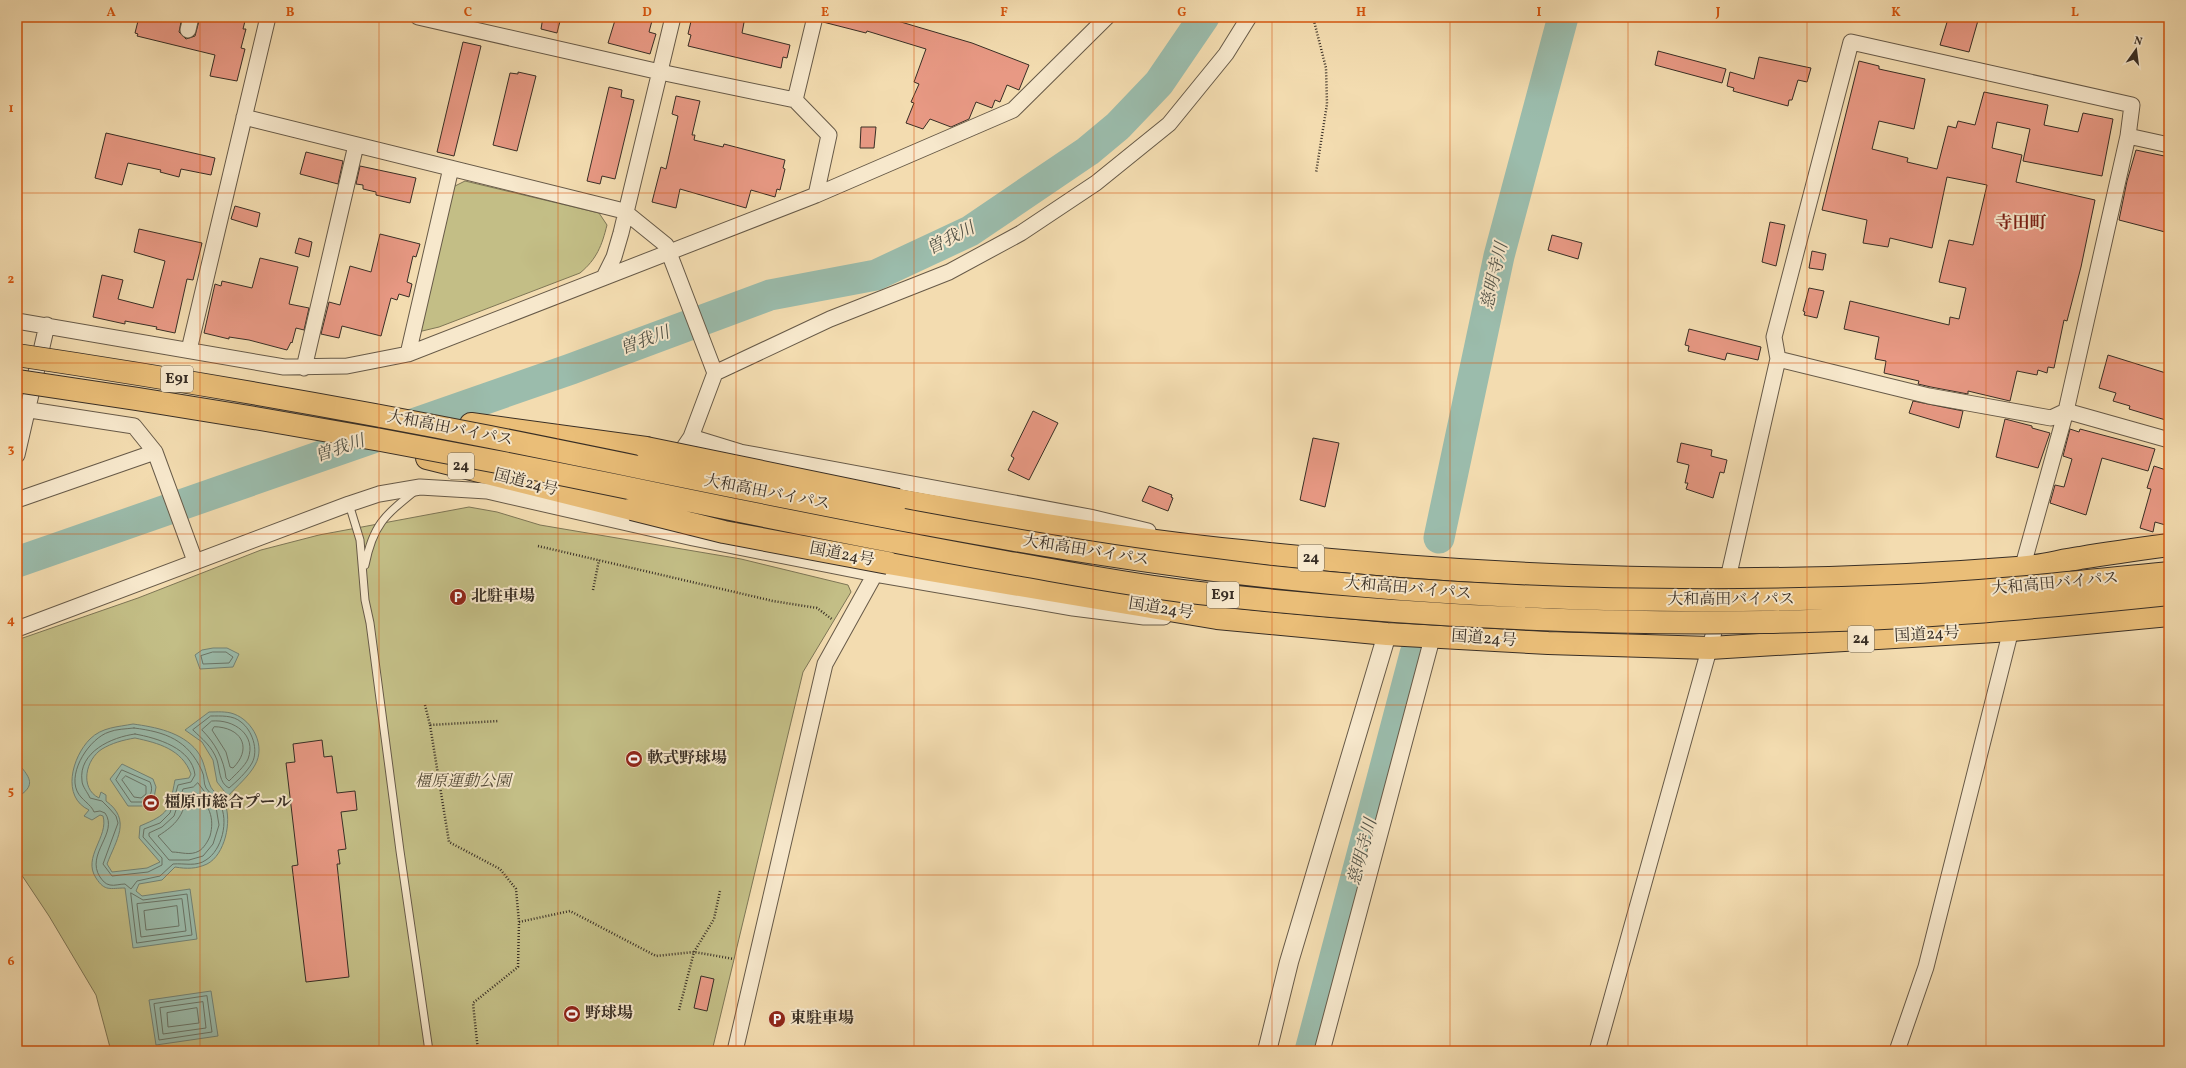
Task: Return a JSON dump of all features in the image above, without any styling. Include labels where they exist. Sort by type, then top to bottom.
[{"type":"highway","name":"大和高田バイパス","points":[[17,355],[165,377],[337,407],[766,494],[1007,539],[1201,569],[1341,584],[1483,596],[1622,600],[1766,601],[1903,596],[2041,586],[2169,573]]},
{"type":"highway","name":"大和高田バイパス","points":[[17,381],[150,400],[290,423],[470,456],[912,545],[1055,570],[1195,592],[1485,617],[1622,622],[1743,622],[1904,618],[2041,608],[2169,594]]},
{"type":"highway","name":"24","points":[[337,407],[646,448],[898,500],[1088,532],[1239,551],[1398,566],[1542,574],[1769,580],[2021,568],[2169,545]]},
{"type":"highway","name":"国道24号","points":[[290,423],[717,530],[881,568],[1217,618],[1387,634],[1433,635],[1548,643],[1710,648],[2012,630],[2169,615]]},
{"type":"street","points":[[189,350],[268,17]]},
{"type":"street","points":[[418,17],[660,72],[795,100],[829,135],[816,195]]},
{"type":"street","points":[[604,277],[614,257],[624,211],[673,17]]},
{"type":"street","points":[[795,100],[815,17]]},
{"type":"street","points":[[17,321],[284,367],[304,368],[347,366],[408,354],[604,277],[672,258],[1013,110],[1107,17]]},
{"type":"street","points":[[714,369],[830,319],[949,272],[1021,233],[1090,188],[1169,124],[1226,54],[1249,17]]},
{"type":"street","points":[[1597,1051],[1728,580],[1778,359],[1774,337],[1851,42],[2132,105],[2128,136],[2066,411],[2021,568],[2012,630],[1926,968],[1897,1051]]},
{"type":"street","points":[[244,117],[624,211],[666,245],[714,369],[691,437],[633,524]]},
{"type":"street","points":[[2128,136],[2169,145]]},
{"type":"street","points":[[304,368],[356,145]]},
{"type":"street","points":[[408,354],[451,168]]},
{"type":"street","points":[[17,455],[22,409],[47,325]]},
{"type":"street","points":[[1778,359],[1929,396],[2051,418],[2066,411],[2169,440]]},
{"type":"street","points":[[22,409],[134,426],[156,455],[194,557]]},
{"type":"street","points":[[691,437],[740,452],[1090,517],[1239,551]]},
{"type":"street","points":[[17,500],[156,455]]},
{"type":"street","points":[[17,629],[194,557],[379,494],[420,487],[487,491],[633,524],[881,568],[825,664],[735,1051]]},
{"type":"street","points":[[1267,1051],[1287,969],[1387,634]]},
{"type":"street","points":[[1322,1051],[1433,635]]},
{"type":"lane","points":[[363,571],[370,540],[389,512],[420,487]]},
{"type":"lane","points":[[349,504],[360,540],[365,600],[370,623],[400,851],[429,1051]]},
{"type":"path","points":[[1314,17],[1326,68],[1327,104],[1316,173]]},
{"type":"path","points":[[538,546],[772,601],[816,608],[834,621]]},
{"type":"path","points":[[593,590],[599,560]]},
{"type":"path","points":[[426,705],[449,842],[500,869],[516,889],[519,922],[518,967],[473,1003],[478,1051]]},
{"type":"path","points":[[430,725],[499,721]]},
{"type":"path","points":[[679,1010],[694,952],[714,919],[720,891]]},
{"type":"path","points":[[519,922],[570,911],[656,956],[694,952],[734,959]]},
{"type":"green space","points":[[465,181],[599,213],[607,225],[603,239],[595,257],[580,273],[439,327],[418,332],[453,187]]},
{"type":"green space","name":"橿原運動公園","points":[[469,507],[497,512],[540,525],[741,559],[848,585],[851,592],[803,672],[712,1051],[111,1051],[96,995],[49,916],[17,868],[17,640],[138,598],[261,550],[319,535]]},
{"type":"water","points":[[227,648],[239,654],[233,667],[200,669],[195,655],[202,650]]},
{"type":"water","points":[[209,712],[228,712],[241,717],[252,728],[258,742],[258,758],[255,765],[228,796],[217,782],[213,760],[202,742],[185,730]]},
{"type":"water","points":[[133,724],[168,732],[184,739],[191,745],[202,759],[211,787],[225,804],[228,819],[227,828],[222,846],[213,860],[203,866],[195,868],[175,867],[162,880],[139,884],[136,891],[142,896],[190,889],[197,939],[133,948],[125,888],[112,889],[105,887],[96,878],[93,870],[92,862],[104,824],[103,816],[100,815],[92,820],[84,816],[89,810],[80,804],[72,787],[74,766],[84,747],[95,735],[105,730]],"holes":[[[135,738],[168,748],[175,753],[187,765],[191,774],[189,778],[175,780],[171,799],[166,810],[157,818],[140,826],[139,838],[160,862],[147,868],[112,872],[107,864],[120,831],[118,815],[114,808],[106,801],[106,795],[101,792],[99,798],[89,788],[87,774],[92,759],[102,749],[114,743]]]},
{"type":"water","points":[[122,764],[153,779],[156,787],[154,798],[145,806],[128,806],[110,779]]},
{"type":"water","points":[[22,768],[30,781],[28,788],[22,794],[17,792],[17,771]]},
{"type":"water","points":[[211,991],[218,1036],[156,1045],[149,1000]]},
{"type":"building","points":[[139,17],[182,17],[179,32],[186,39],[195,36],[200,17],[246,17],[243,29],[246,29],[241,48],[245,49],[237,81],[210,76],[215,55],[137,36],[138,34],[135,33]]},
{"type":"building","points":[[543,17],[561,17],[557,33],[541,29]]},
{"type":"building","points":[[616,17],[653,17],[649,32],[656,34],[650,54],[608,43]]},
{"type":"building","points":[[692,17],[745,17],[742,33],[790,45],[787,58],[783,57],[781,68],[688,46],[691,35],[688,34]]},
{"type":"building","points":[[824,17],[884,17],[972,43],[1029,65],[1019,90],[1007,85],[1000,102],[995,100],[992,108],[976,102],[969,119],[951,127],[930,119],[923,129],[906,123],[914,103],[911,102],[919,84],[914,82],[926,49],[867,31],[866,33],[823,22]]},
{"type":"building","points":[[1953,17],[1979,17],[1969,52],[1940,45],[1948,19],[1953,20]]},
{"type":"building","points":[[463,42],[481,46],[454,156],[437,152]]},
{"type":"building","points":[[1658,51],[1726,69],[1722,83],[1655,65]]},
{"type":"building","points":[[1759,57],[1811,68],[1807,82],[1798,80],[1792,100],[1789,100],[1788,106],[1733,91],[1734,88],[1727,86],[1730,72],[1754,79]]},
{"type":"building","points":[[1859,61],[1879,66],[1879,69],[1925,79],[1914,129],[1879,121],[1872,149],[1908,158],[1907,162],[1937,169],[1948,126],[1956,128],[1958,121],[1975,125],[1984,92],[2048,105],[2044,125],[2078,132],[2083,113],[2113,119],[2102,176],[2023,161],[2030,129],[1997,122],[1992,148],[2022,155],[2016,182],[2095,200],[2081,267],[2067,321],[2064,320],[2054,368],[2048,367],[2047,373],[2038,370],[2037,375],[2017,371],[2010,401],[1968,391],[1968,394],[1931,387],[1918,384],[1919,381],[1884,373],[1886,361],[1875,359],[1879,337],[1844,329],[1850,301],[1949,325],[1950,317],[1959,319],[1966,288],[1939,282],[1949,240],[1973,245],[1987,185],[1947,177],[1932,248],[1890,238],[1888,247],[1863,243],[1867,220],[1822,210]]},
{"type":"building","points":[[518,72],[536,76],[517,151],[493,145],[510,73],[518,74]]},
{"type":"building","points":[[609,87],[622,90],[621,97],[634,100],[615,179],[602,176],[600,184],[587,181]]},
{"type":"building","points":[[676,96],[700,101],[692,135],[695,135],[694,140],[723,147],[724,144],[785,160],[783,168],[785,169],[780,190],[777,189],[775,197],[751,190],[746,208],[680,189],[676,208],[652,202],[661,167],[666,169],[678,116],[672,114]]},
{"type":"building","points":[[861,127],[876,127],[874,148],[860,148]]},
{"type":"building","points":[[106,133],[215,158],[211,175],[181,169],[179,177],[160,172],[161,170],[128,163],[122,185],[95,178]]},
{"type":"building","points":[[2136,150],[2169,157],[2169,233],[2119,220],[2127,181]]},
{"type":"building","points":[[306,152],[343,161],[338,184],[300,174]]},
{"type":"building","points":[[360,166],[416,178],[410,203],[376,195],[376,192],[363,189],[363,185],[356,184]]},
{"type":"building","points":[[235,206],[260,213],[257,227],[231,219]]},
{"type":"building","points":[[1770,222],[1785,225],[1776,266],[1762,262]]},
{"type":"building","points":[[139,229],[202,243],[193,280],[187,279],[175,333],[156,329],[157,327],[125,321],[125,324],[93,317],[102,275],[123,280],[118,299],[153,308],[165,261],[134,252]]},
{"type":"building","points":[[380,234],[420,244],[416,257],[413,256],[407,282],[412,284],[409,297],[399,294],[397,300],[391,298],[381,336],[342,326],[339,338],[321,334],[329,302],[340,305],[350,266],[371,272]]},
{"type":"building","points":[[1552,235],[1582,243],[1578,259],[1548,250]]},
{"type":"building","points":[[299,238],[312,242],[309,257],[295,253]]},
{"type":"building","points":[[1812,251],[1826,254],[1823,270],[1809,268]]},
{"type":"building","points":[[260,258],[298,267],[289,304],[309,308],[304,330],[296,328],[292,343],[291,342],[287,350],[249,340],[229,337],[229,339],[204,333],[215,284],[221,286],[222,281],[252,288]]},
{"type":"building","points":[[1809,288],[1824,291],[1817,318],[1804,315],[1805,312],[1803,311]]},
{"type":"building","points":[[1689,329],[1761,347],[1758,360],[1727,353],[1725,360],[1688,351],[1689,346],[1685,345]]},
{"type":"building","points":[[2108,355],[2169,374],[2169,421],[2129,409],[2130,406],[2113,401],[2116,393],[2099,388]]},
{"type":"building","points":[[1913,401],[1963,411],[1959,428],[1909,413]]},
{"type":"building","points":[[1033,411],[1058,423],[1029,480],[1008,470],[1014,458],[1011,456]]},
{"type":"building","points":[[2005,419],[2032,426],[2032,428],[2050,433],[2038,468],[1996,457]]},
{"type":"building","points":[[2070,429],[2079,432],[2080,429],[2155,449],[2148,471],[2102,458],[2086,515],[2050,503],[2055,485],[2064,487],[2072,459],[2063,456]]},
{"type":"building","points":[[1313,438],[1339,443],[1325,507],[1300,500]]},
{"type":"building","points":[[1681,443],[1712,450],[1711,456],[1727,460],[1724,473],[1720,472],[1713,498],[1686,489],[1688,483],[1685,483],[1689,465],[1677,462]]},
{"type":"building","points":[[2154,466],[2169,471],[2169,526],[2155,522],[2153,532],[2140,528],[2151,489],[2147,488]]},
{"type":"building","points":[[1149,486],[1172,495],[1171,497],[1173,498],[1168,511],[1142,501]]},
{"type":"building","points":[[322,740],[324,757],[332,756],[337,793],[355,791],[357,810],[341,812],[346,849],[338,850],[340,864],[337,864],[349,977],[306,982],[292,866],[298,865],[286,763],[295,762],[293,744]]},
{"type":"building","points":[[701,976],[714,979],[707,1011],[694,1008]]},
{"type":"waterway","name":"曽我川","points":[[17,562],[571,369],[770,295],[876,275],[970,231],[1088,151],[1118,126],[1159,83],[1204,17]]},
{"type":"waterway","name":"慈明寺川","points":[[1439,538],[1499,256],[1563,17]]},
{"type":"waterway","name":"慈明寺川","points":[[1310,1051],[1415,654]]},
{"type":"place","name":"北駐車場","points":[[458,597]]},
{"type":"place","name":"軟式野球場","points":[[634,759]]},
{"type":"place","name":"橿原市総合プール","points":[[151,803]]},
{"type":"place","name":"野球場","points":[[572,1014]]},
{"type":"place","name":"東駐車場","points":[[777,1019]]},
{"type":"district","name":"寺田町","points":[[2021,223]]}]
